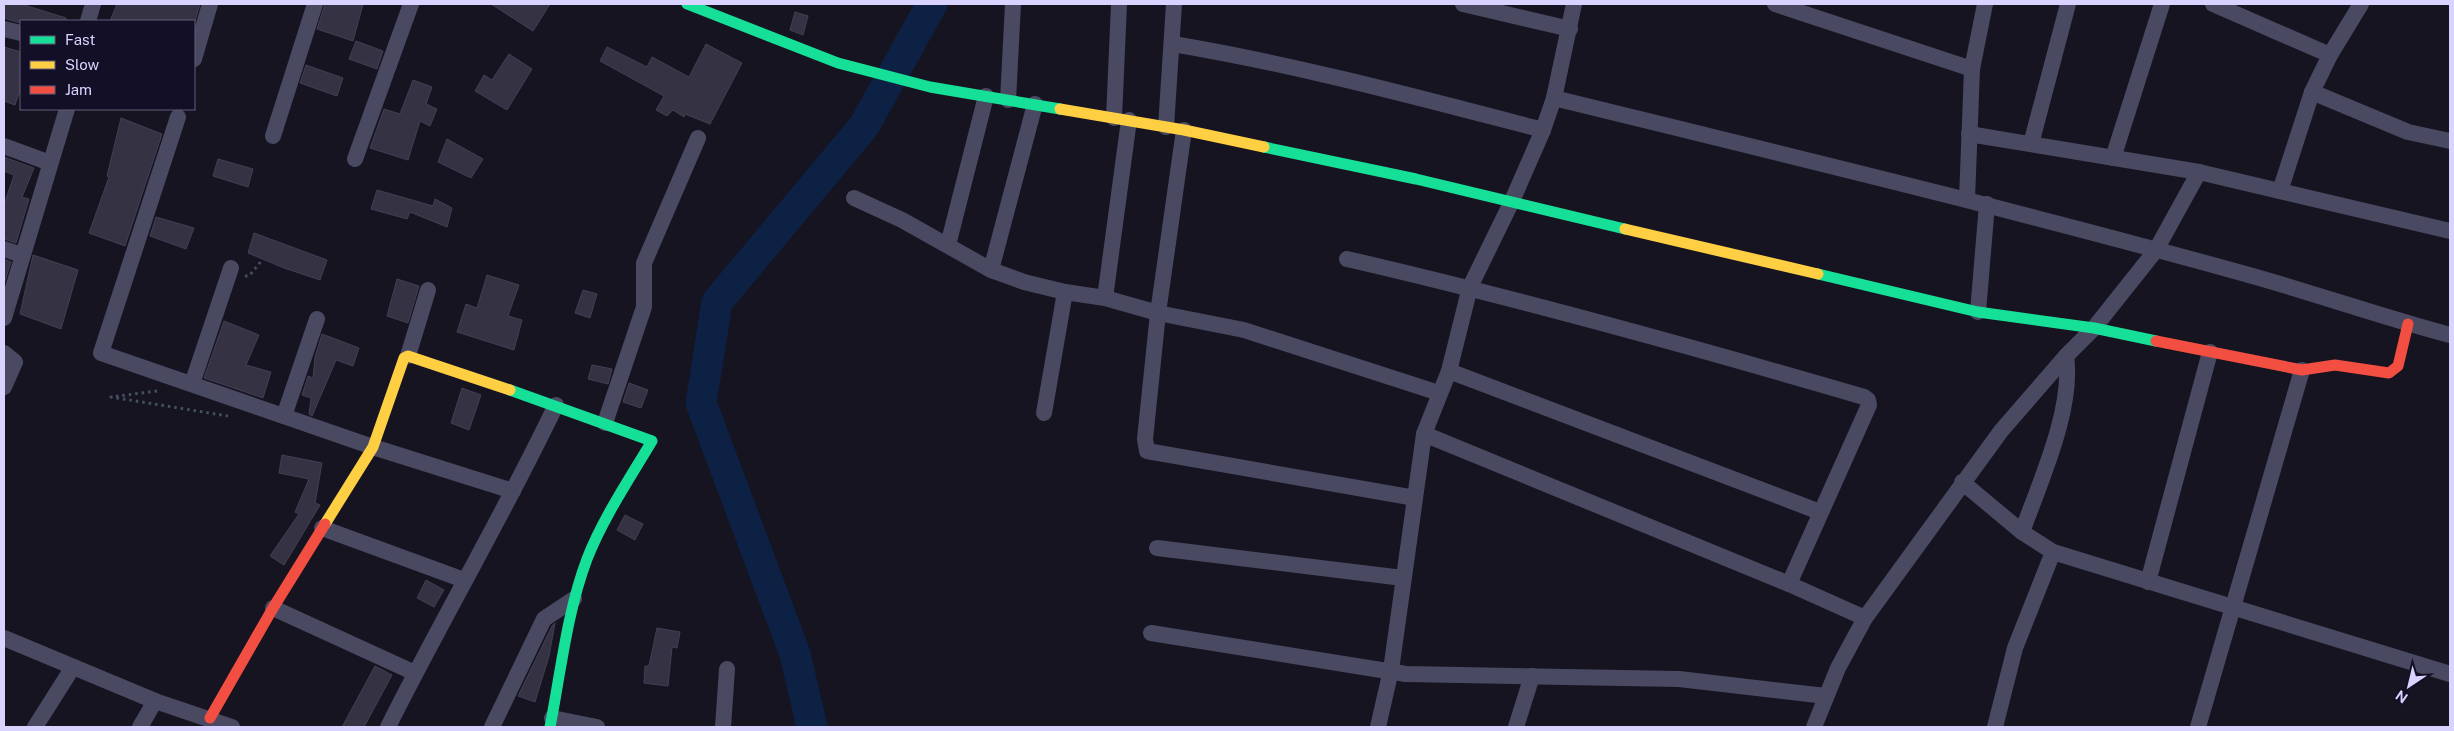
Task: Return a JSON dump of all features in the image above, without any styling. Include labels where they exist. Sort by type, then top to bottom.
[{"type":"street","points":[[88,20],[93,4]]},
{"type":"street","points":[[195,56],[210,4]]},
{"type":"street","points":[[273,136],[315,4]]},
{"type":"street","points":[[356,159],[412,4]]},
{"type":"street","points":[[687,4],[838,64],[930,87],[1166,126],[1512,201],[1978,312],[2094,328],[2302,370],[2335,365],[2389,373],[2398,366],[2408,324]]},
{"type":"street","points":[[1008,100],[1013,4]]},
{"type":"street","points":[[1104,298],[1121,119],[1119,4]]},
{"type":"street","points":[[1166,126],[1173,44],[1174,4]]},
{"type":"street","points":[[1463,4],[1570,29]]},
{"type":"street","points":[[1378,727],[1392,670],[1424,434],[1449,371],[1470,287],[1512,201],[1543,130],[1554,98],[1574,4]]},
{"type":"street","points":[[1775,4],[1972,69]]},
{"type":"street","points":[[1967,200],[1972,69],[1985,4]]},
{"type":"street","points":[[2031,144],[2068,4]]},
{"type":"street","points":[[2113,158],[2162,4]]},
{"type":"street","points":[[2213,4],[2330,55]]},
{"type":"street","points":[[2280,191],[2312,92],[2330,55],[2362,4]]},
{"type":"street","points":[[4,29],[20,33]]},
{"type":"street","points":[[1173,44],[1237,55],[1348,80],[1543,130]]},
{"type":"street","points":[[2312,92],[2408,132],[2450,141]]},
{"type":"street","points":[[948,245],[986,96]]},
{"type":"street","points":[[1554,98],[1987,204],[2251,276],[2450,335]]},
{"type":"street","points":[[991,270],[1035,104]]},
{"type":"street","points":[[4,318],[67,110]]},
{"type":"street","points":[[178,117],[101,353],[372,446],[513,491]]},
{"type":"street","points":[[1184,130],[1158,313],[1145,439],[1147,450],[1415,498]]},
{"type":"street","points":[[1969,134],[2199,172],[2450,231]]},
{"type":"street","points":[[605,423],[644,307],[644,264],[698,138]]},
{"type":"street","points":[[4,146],[50,163]]},
{"type":"street","points":[[1814,727],[1838,668],[1865,618],[1962,482],[2001,431],[2066,356],[2094,328],[2156,250],[2199,172]]},
{"type":"street","points":[[854,198],[902,220],[991,270],[1024,282],[1065,292],[1104,298],[1158,313],[1244,330],[1439,393]]},
{"type":"street","points":[[1978,312],[1987,204]]},
{"type":"street","points":[[4,249],[22,255]]},
{"type":"street","points":[[1347,259],[1470,287],[1682,343],[1864,397],[1868,400],[1869,405],[1789,584]]},
{"type":"street","points":[[192,384],[231,268]]},
{"type":"street","points":[[210,718],[273,608],[372,446],[400,365],[404,358],[408,356],[428,290]]},
{"type":"street","points":[[1044,414],[1065,292]]},
{"type":"street","points":[[284,416],[317,319]]},
{"type":"street","points":[[4,352],[15,362],[4,387]]},
{"type":"street","points":[[2148,582],[2210,352]]},
{"type":"street","points":[[408,356],[556,405],[652,441],[652,445],[624,487],[588,557],[574,599],[551,722],[597,727]]},
{"type":"street","points":[[2022,532],[2054,440],[2064,399],[2068,370],[2066,356]]},
{"type":"street","points":[[2204,725],[2234,608],[2302,370]]},
{"type":"street","points":[[1449,371],[1820,512]]},
{"type":"street","points":[[388,727],[464,580],[513,491],[556,405]]},
{"type":"street","points":[[1424,434],[1789,584],[1865,618]]},
{"type":"street","points":[[1962,482],[2022,532],[2053,552],[2234,608],[2450,671]]},
{"type":"street","points":[[322,528],[464,580]]},
{"type":"street","points":[[1157,548],[1403,578]]},
{"type":"street","points":[[1995,727],[2015,648],[2053,552]]},
{"type":"street","points":[[493,727],[544,619],[574,599]]},
{"type":"street","points":[[273,608],[415,673]]},
{"type":"street","points":[[1151,632],[1392,670],[1406,674],[1679,679],[1826,696]]},
{"type":"street","points":[[4,638],[155,701],[232,727]]},
{"type":"street","points":[[35,727],[73,667]]},
{"type":"street","points":[[723,727],[727,669]]},
{"type":"street","points":[[1516,727],[1532,676]]},
{"type":"street","points":[[140,727],[155,701]]},
{"type":"path","points":[[164,390],[112,397],[234,417]]},
{"type":"building","points":[[4,4],[21,4],[66,18],[66,20],[20,20],[20,23],[4,18]]},
{"type":"building","points":[[117,4],[200,4],[195,21],[110,20]]},
{"type":"building","points":[[325,4],[363,4],[353,41],[317,29]]},
{"type":"building","points":[[491,4],[550,4],[533,31]]},
{"type":"building","points":[[795,12],[808,16],[803,35],[790,30]]},
{"type":"building","points":[[356,41],[383,51],[377,69],[349,59]]},
{"type":"building","points":[[706,44],[742,63],[710,124],[685,114],[684,117],[673,110],[667,116],[656,110],[664,96],[600,61],[607,47],[647,67],[652,57],[689,77]]},
{"type":"building","points":[[4,47],[20,52],[20,90],[15,105],[4,101]]},
{"type":"building","points":[[509,54],[532,69],[507,110],[475,91],[484,75],[492,80]]},
{"type":"building","points":[[306,65],[343,78],[337,96],[300,83]]},
{"type":"building","points":[[413,80],[432,87],[426,104],[437,109],[430,126],[420,121],[408,160],[370,148],[384,109],[400,114]]},
{"type":"building","points":[[121,118],[162,134],[125,246],[89,233],[109,177],[107,176]]},
{"type":"building","points":[[447,139],[483,159],[471,178],[438,162]]},
{"type":"building","points":[[4,157],[34,168],[22,197],[29,199],[16,243],[4,239],[4,205],[14,175],[4,171]]},
{"type":"building","points":[[218,159],[253,169],[248,187],[213,176]]},
{"type":"building","points":[[377,190],[433,206],[435,199],[452,208],[447,227],[410,212],[407,219],[371,209]]},
{"type":"building","points":[[156,217],[194,228],[186,249],[150,236]]},
{"type":"building","points":[[254,233],[327,260],[320,280],[248,253]]},
{"type":"building","points":[[33,255],[78,270],[61,329],[20,314]]},
{"type":"building","points":[[4,259],[11,262],[4,284]]},
{"type":"building","points":[[487,275],[519,285],[508,316],[522,320],[514,350],[457,332],[466,304],[477,308]]},
{"type":"building","points":[[397,279],[419,286],[408,323],[387,316]]},
{"type":"building","points":[[583,290],[597,294],[590,318],[575,313]]},
{"type":"building","points":[[224,321],[259,335],[246,365],[271,372],[263,398],[204,378]]},
{"type":"building","points":[[322,334],[359,348],[353,366],[336,360],[312,416],[309,414],[311,398],[302,395],[308,376],[313,378],[315,357]]},
{"type":"building","points":[[592,365],[612,369],[608,384],[588,379]]},
{"type":"building","points":[[629,383],[648,390],[641,408],[623,402]]},
{"type":"building","points":[[462,388],[481,395],[469,430],[451,423]]},
{"type":"building","points":[[282,455],[322,463],[315,503],[320,505],[284,565],[270,556],[299,514],[295,512],[309,479],[279,473]]},
{"type":"building","points":[[625,515],[643,524],[635,540],[617,530]]},
{"type":"building","points":[[426,580],[444,590],[434,607],[417,598]]},
{"type":"building","points":[[555,623],[549,656],[535,702],[518,696],[552,626]]},
{"type":"building","points":[[657,628],[680,632],[677,648],[672,647],[668,686],[644,683],[645,666],[649,666]]},
{"type":"building","points":[[375,666],[392,675],[364,727],[342,727]]},
{"type":"waterway","points":[[812,727],[795,654],[701,403],[717,302],[864,126],[932,4]]},
{"type":"traffic: fast","points":[[687,4],[838,63],[930,87],[1060,109]]},
{"type":"traffic: fast","points":[[1264,147],[1416,179],[1625,229]]},
{"type":"traffic: fast","points":[[1818,274],[1978,312],[2094,328],[2156,341]]},
{"type":"traffic: fast","points":[[510,390],[652,441],[609,513],[587,559],[569,621],[550,727]]},
{"type":"traffic: slow","points":[[1060,109],[1184,130],[1264,147]]},
{"type":"traffic: slow","points":[[1625,229],[1818,274]]},
{"type":"traffic: slow","points":[[325,524],[373,447],[404,358],[408,356],[510,390]]},
{"type":"traffic: jam","points":[[2156,341],[2302,370],[2335,365],[2389,373],[2398,366],[2408,324]]},
{"type":"traffic: jam","points":[[210,718],[273,608],[325,524]]}]
